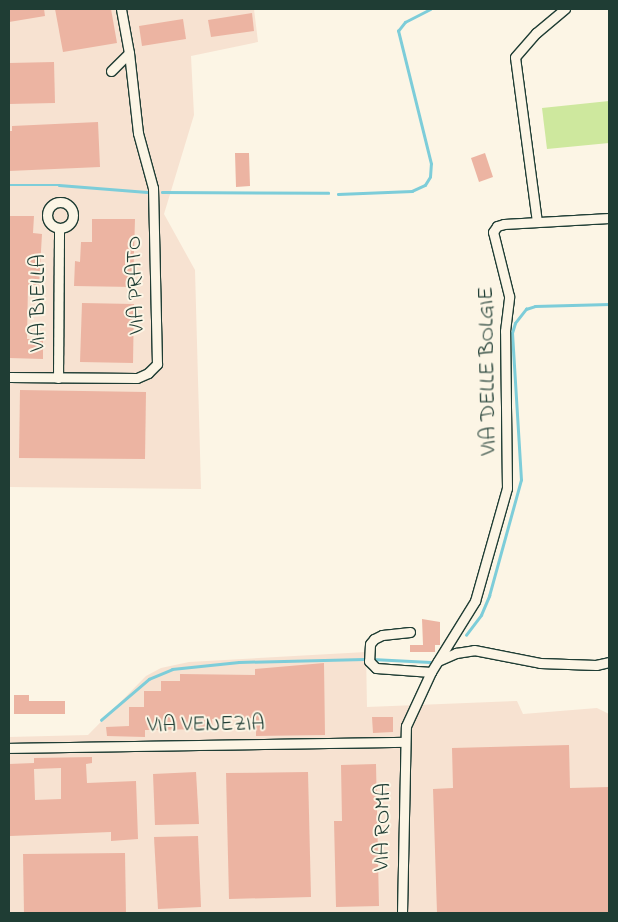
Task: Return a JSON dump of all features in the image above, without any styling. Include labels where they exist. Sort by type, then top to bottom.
[{"type":"street","name":"VIA PRATO","points":[[9,377],[137,378],[153,369],[158,358],[153,188],[138,133],[121,9]]},
{"type":"street","points":[[565,9],[536,33],[515,57],[537,222],[609,218]]},
{"type":"street","points":[[111,71],[128,53]]},
{"type":"street","name":"VIA DELLE BOLGIE","points":[[438,661],[475,601],[507,488],[505,331],[509,296],[493,232],[497,226],[537,222]]},
{"type":"street","name":"VIA BIELLA","points":[[58,378],[59,228]]},
{"type":"street","points":[[410,632],[382,635],[374,639],[370,644],[369,662],[382,669],[431,672]]},
{"type":"street","points":[[438,661],[456,653],[474,650],[540,663],[596,665],[609,662]]},
{"type":"street","name":"VIA ROMA","points":[[402,913],[405,742],[408,720],[438,661]]},
{"type":"street","name":"VIA VENEZIA","points":[[9,748],[405,742]]},
{"type":"shaded area","points":[[9,9],[254,9],[258,42],[191,56],[194,115],[164,214],[195,270],[201,489],[9,487]]},
{"type":"shaded area","points":[[366,652],[367,707],[517,701],[523,714],[597,708],[609,714],[609,913],[9,913],[9,737],[88,735],[146,676],[161,668],[189,662]]},
{"type":"green space","points":[[609,101],[609,143],[547,149],[542,108]]},
{"type":"building","points":[[9,9],[44,9],[45,16],[9,22]]},
{"type":"building","points":[[55,9],[111,9],[117,43],[63,52]]},
{"type":"building","points":[[252,13],[254,31],[211,37],[208,20]]},
{"type":"building","points":[[183,19],[186,39],[142,46],[139,26]]},
{"type":"building","points":[[54,62],[55,103],[9,104],[9,63]]},
{"type":"building","points":[[98,122],[100,167],[9,171],[9,131],[12,131],[12,126]]},
{"type":"building","points":[[235,153],[249,153],[250,186],[236,187]]},
{"type":"building","points":[[485,153],[493,177],[479,182],[471,158]]},
{"type":"building","points":[[9,216],[34,216],[33,233],[42,234],[39,285],[28,285],[27,339],[43,339],[43,359],[9,358]]},
{"type":"building","points":[[92,219],[135,219],[133,287],[74,286],[75,261],[80,262],[81,242],[92,242]]},
{"type":"building","points":[[82,303],[134,304],[133,363],[80,362]]},
{"type":"building","points":[[20,390],[146,392],[145,459],[19,458]]},
{"type":"building","points":[[422,619],[440,622],[440,645],[435,645],[435,652],[410,652],[410,645],[423,645]]},
{"type":"building","points":[[324,663],[325,735],[256,736],[256,718],[212,719],[213,729],[145,730],[145,737],[107,736],[106,727],[129,726],[129,707],[144,707],[144,691],[161,691],[161,681],[180,681],[180,674],[255,675],[255,669]]},
{"type":"building","points":[[14,695],[29,695],[29,701],[65,701],[65,714],[14,714]]},
{"type":"building","points":[[372,717],[393,717],[393,732],[373,733]]},
{"type":"building","points":[[569,745],[570,788],[609,787],[609,913],[437,913],[433,789],[453,788],[452,748]]},
{"type":"building","points":[[92,757],[92,763],[86,764],[87,783],[136,781],[138,839],[111,841],[111,832],[10,836],[9,764],[34,763],[34,758]],"holes":[[[61,768],[61,799],[35,800],[34,769]]]},
{"type":"building","points":[[376,764],[379,906],[336,907],[334,821],[342,821],[341,765]]},
{"type":"building","points":[[196,772],[199,824],[155,825],[153,774]]},
{"type":"building","points":[[308,772],[311,897],[229,899],[226,773]]},
{"type":"building","points":[[198,836],[201,907],[158,909],[154,837]]},
{"type":"building","points":[[125,853],[126,913],[24,913],[23,854]]},
{"type":"waterway","points":[[338,194],[412,191],[425,185],[430,177],[431,164],[398,31],[405,22],[430,9]]},
{"type":"waterway","points":[[9,185],[59,185],[147,192]]},
{"type":"waterway","points":[[162,192],[328,193]]},
{"type":"waterway","points":[[466,635],[481,615],[489,596],[521,480],[512,333],[515,323],[526,309],[535,306],[609,304]]},
{"type":"waterway","points":[[101,720],[149,679],[172,669],[239,662],[364,659]]},
{"type":"waterway","points":[[372,659],[430,662]]}]
